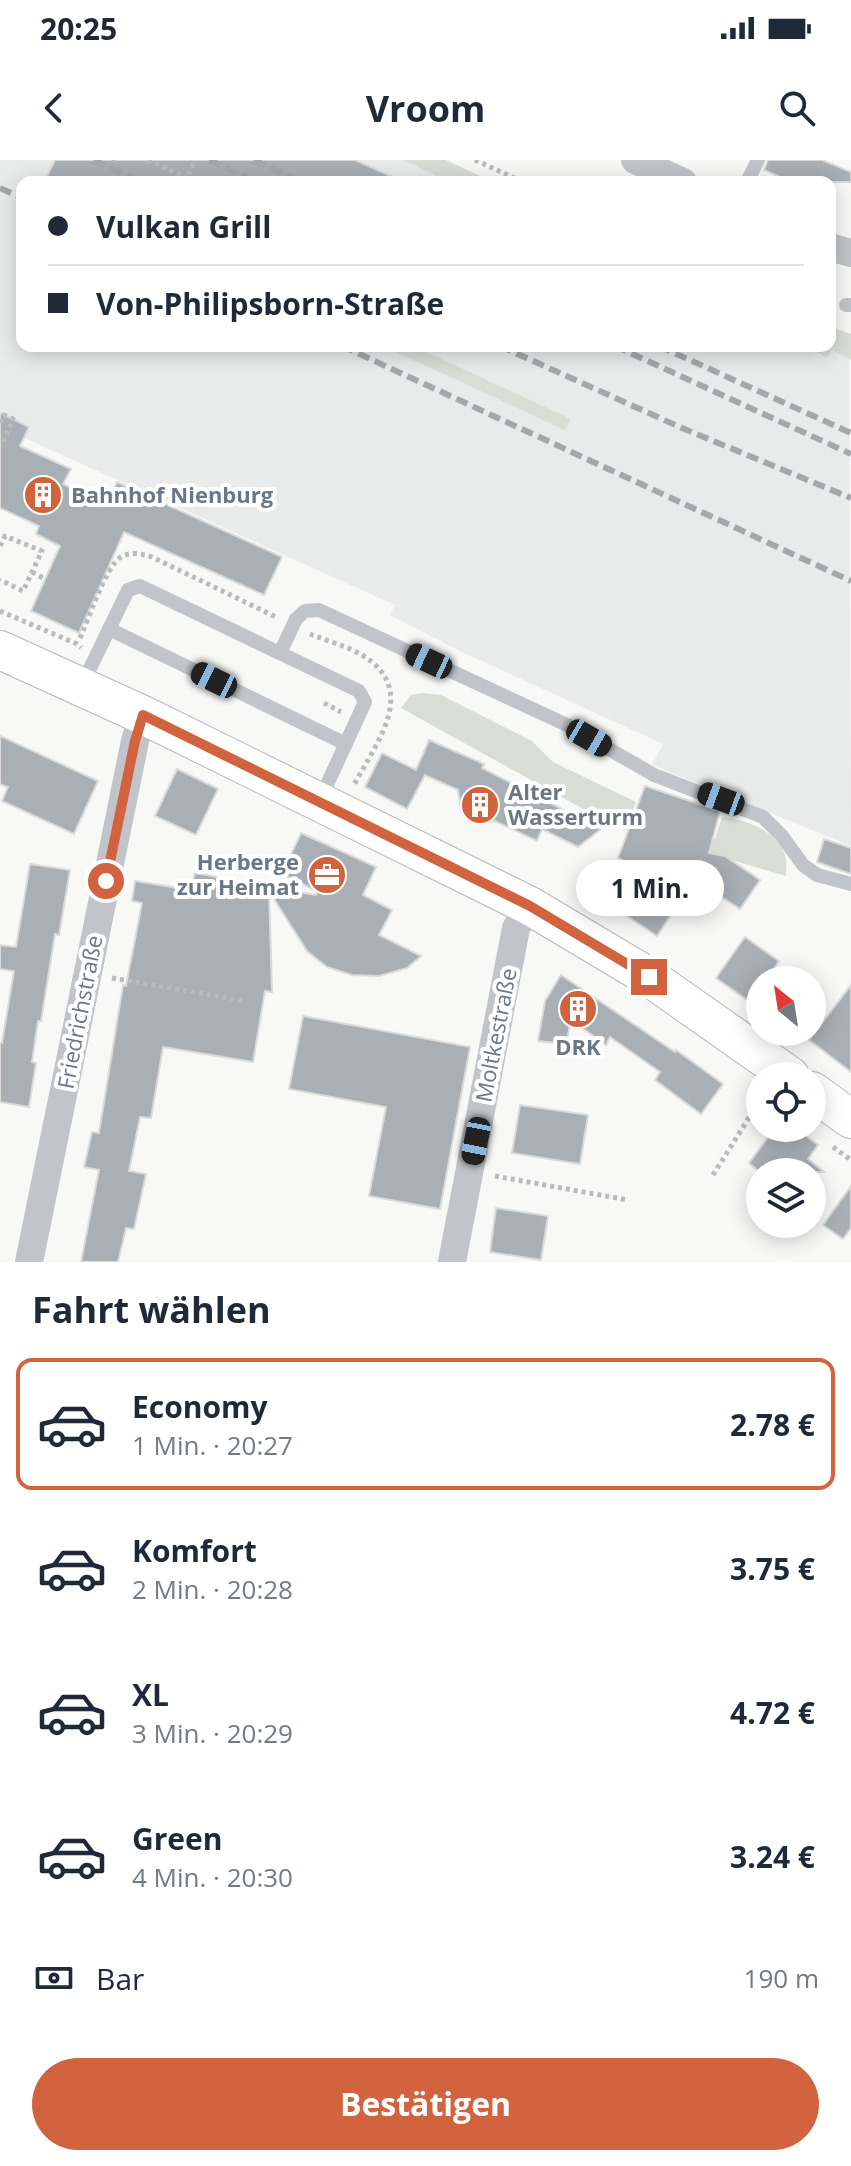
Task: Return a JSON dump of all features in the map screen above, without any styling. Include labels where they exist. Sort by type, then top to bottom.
[{"type":"main road","points":[[0,650],[143,715],[530,906],[649,977],[770,1062]]},
{"type":"main road","points":[[826,1101],[851,1119]]},
{"type":"street","points":[[635,160],[670,176]]},
{"type":"street","name":"Friedrichstraße","points":[[29,1262],[135,741],[143,715]]},
{"type":"street","name":"Moltkestraße","points":[[452,1262],[516,928],[530,906]]},
{"type":"lane","points":[[82,686],[128,590],[140,586],[359,691],[365,702],[319,803]]},
{"type":"lane","points":[[280,653],[300,614],[311,609],[319,610],[567,725],[654,775],[763,817],[782,836],[803,865],[817,875],[851,884]]},
{"type":"lane","points":[[109,629],[346,744]]},
{"type":"path","points":[[148,160],[178,176]]},
{"type":"path","points":[[475,160],[510,176]]},
{"type":"path","points":[[0,423],[4,415],[13,419],[4,440],[0,438]]},
{"type":"path","points":[[0,546],[5,536],[42,551],[23,591],[0,580]]},
{"type":"path","points":[[32,572],[45,579]]},
{"type":"path","points":[[87,974],[245,1001]]},
{"type":"path","points":[[713,1175],[746,1122]]},
{"type":"path","points":[[470,1172],[628,1200]]},
{"type":"shaded area","points":[[0,160],[404,160],[436,176],[16,176],[16,352],[816,352],[828,358],[830,352],[835,352],[849,359],[851,846],[652,765],[663,744],[462,652],[390,615],[395,605],[0,427]]},
{"type":"shaded area","points":[[404,160],[446,160],[480,176],[436,176]]},
{"type":"shaded area","points":[[836,329],[851,334],[851,360],[835,352]]},
{"type":"shaded area","points":[[396,352],[426,352],[571,419],[565,430]]},
{"type":"shaded area","points":[[816,352],[830,352],[828,358]]},
{"type":"shaded area","points":[[411,695],[441,695],[532,741],[553,762],[636,802],[632,812],[672,830],[715,839],[722,817],[757,826],[778,842],[783,850],[786,876],[614,826],[401,708]]},
{"type":"building","points":[[55,160],[355,160],[391,176],[47,176]]},
{"type":"building","points":[[768,160],[822,160],[851,172],[851,182],[836,182],[836,176],[778,176],[764,170]]},
{"type":"building","name":"Bahnhof Nienburg","points":[[0,413],[29,427],[20,446],[71,469],[63,484],[107,505],[117,482],[282,557],[264,595],[124,532],[79,633],[31,611],[60,546],[36,534],[39,526],[0,508]]},
{"type":"building","points":[[0,736],[98,781],[74,834],[2,801],[8,787],[0,784]]},
{"type":"building","points":[[429,740],[484,764],[482,768],[601,829],[578,847],[542,829],[537,841],[495,821],[480,824],[468,821],[461,810],[458,790],[425,775],[407,809],[365,787],[382,753],[416,770]]},
{"type":"building","points":[[177,769],[218,789],[196,835],[155,816]]},
{"type":"building","points":[[645,786],[720,811],[709,853],[725,856],[760,880],[740,909],[707,887],[695,903],[684,895],[657,936],[615,908],[641,870],[618,858]]},
{"type":"building","points":[[301,833],[376,867],[363,895],[392,910],[379,935],[421,956],[407,968],[379,976],[352,975],[327,967],[307,951],[269,891],[272,992],[265,991],[253,1062],[163,1047],[151,1118],[140,1117],[129,1171],[146,1174],[134,1229],[126,1228],[118,1262],[81,1262],[99,1170],[84,1167],[92,1132],[99,1133],[123,985],[126,986],[142,903],[132,901],[135,881],[190,890],[195,873],[316,895],[317,891],[282,874]]},
{"type":"building","points":[[824,839],[851,848],[851,874],[817,862]]},
{"type":"building","points":[[30,864],[70,870],[59,935],[55,934],[41,1021],[38,1021],[29,1107],[0,1102],[0,1043],[14,971],[0,969],[0,945],[16,947]]},
{"type":"building","points":[[745,937],[779,961],[776,966],[746,966],[746,999],[716,978]]},
{"type":"building","points":[[561,975],[723,1084],[701,1114],[655,1080],[660,1072],[610,1037],[606,1045],[571,1020],[566,1044],[538,1041],[545,1001]]},
{"type":"building","points":[[851,985],[851,1072],[817,1046],[826,1046],[826,1018]]},
{"type":"building","points":[[303,1016],[470,1047],[440,1209],[369,1196],[386,1107],[289,1089]]},
{"type":"building","points":[[520,1105],[588,1115],[580,1164],[512,1153]]},
{"type":"building","points":[[765,1142],[814,1142],[818,1145],[809,1158],[753,1158]]},
{"type":"building","points":[[851,1186],[851,1228],[843,1239],[826,1227],[826,1221]]},
{"type":"building","points":[[496,1208],[548,1216],[541,1260],[490,1252]]},
{"type":"railway","points":[[94,160],[128,176]]},
{"type":"railway","points":[[209,160],[244,176]]},
{"type":"railway","points":[[254,160],[289,176]]},
{"type":"railway","points":[[0,188],[16,195]]},
{"type":"railway","points":[[355,352],[851,581]]},
{"type":"railway","points":[[513,352],[682,428],[851,498]]},
{"type":"railway","points":[[628,352],[851,454]]},
{"type":"railway","points":[[672,352],[851,433]]},
{"type":"place","name":"Bahnhof Nienburg","points":[[43,495]]},
{"type":"place","name":"Alter Wasserturm","points":[[480,805]]},
{"type":"place","name":"Herberge zur Heimat","points":[[327,875]]},
{"type":"place","name":"DRK","points":[[578,1009]]},
{"type":"route","points":[[106,881],[143,715],[530,906],[649,977]]}]
